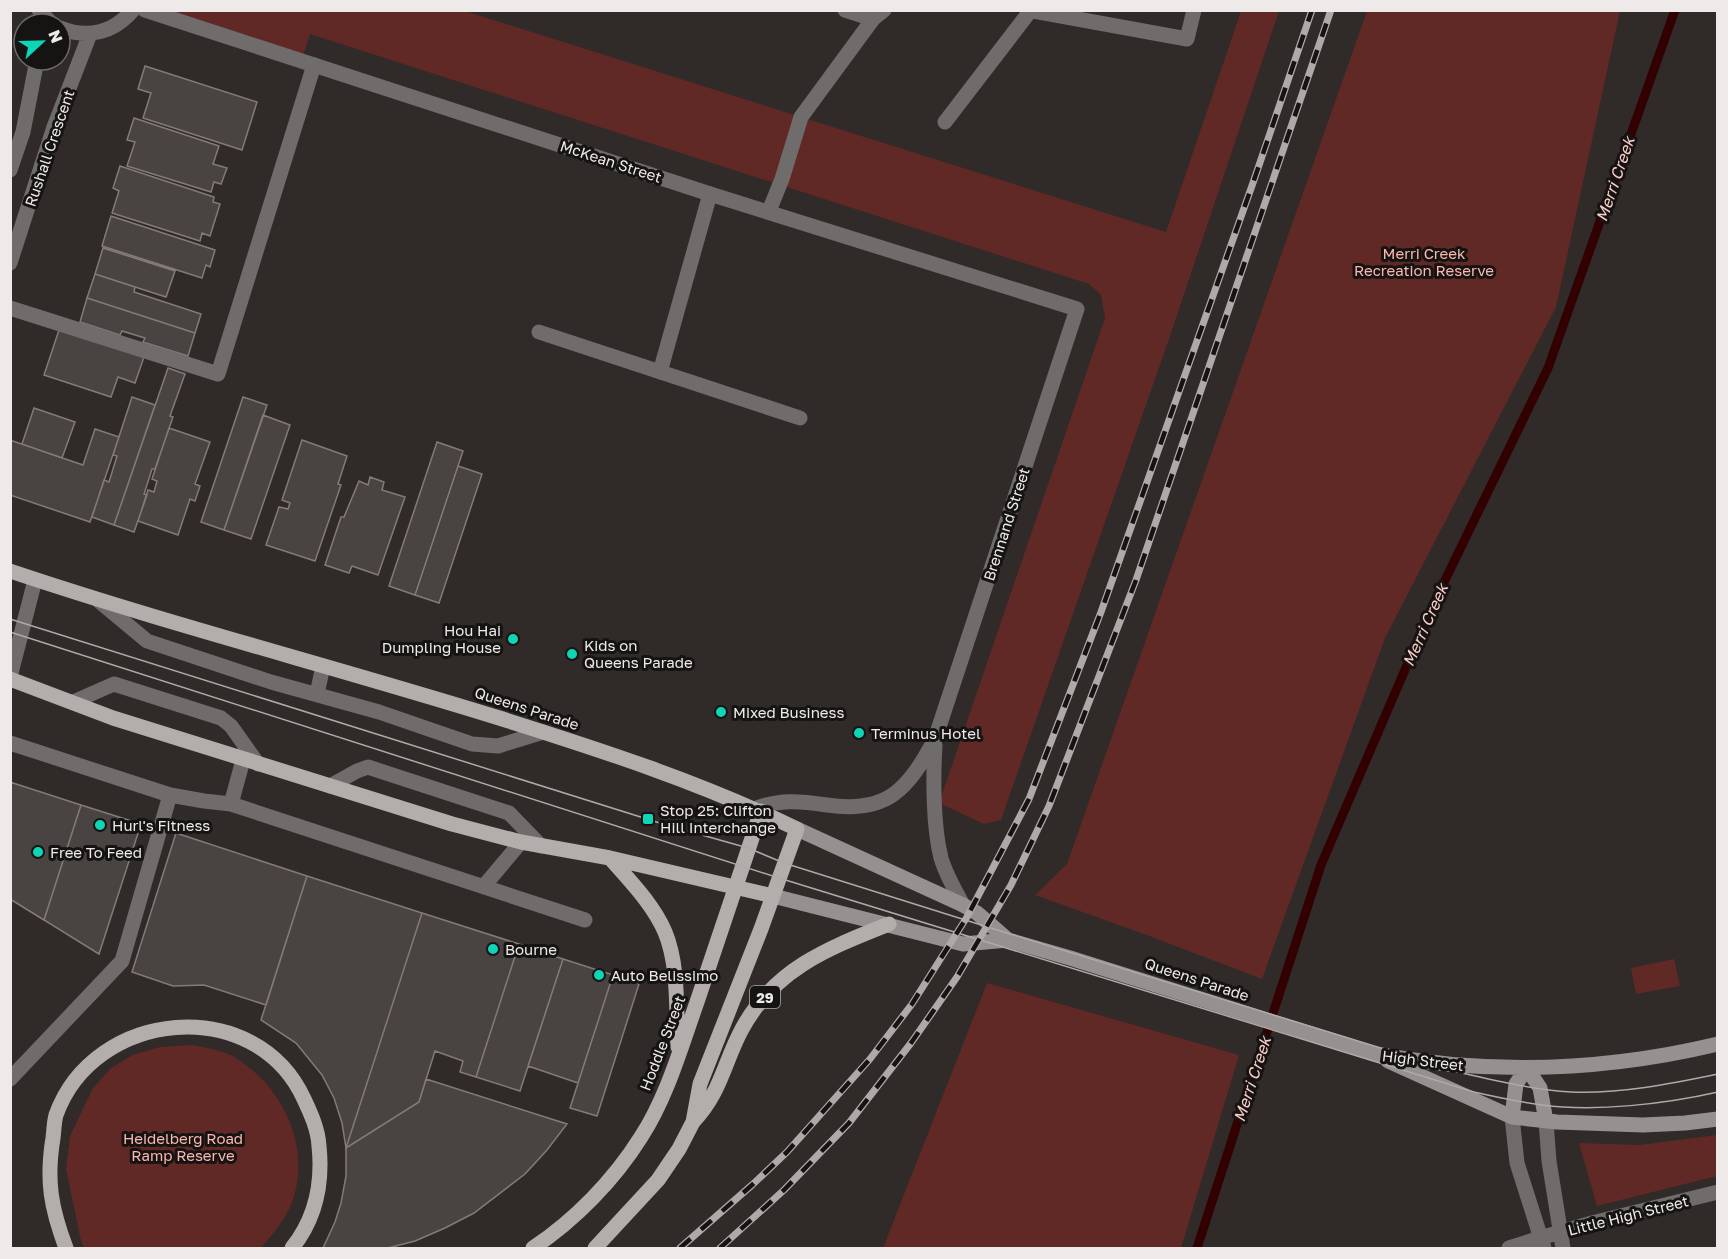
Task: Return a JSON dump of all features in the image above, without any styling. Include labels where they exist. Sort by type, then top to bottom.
[{"type":"main road","name":"Queens Parade","points":[[10,571],[99,601],[371,678],[672,775],[757,810],[963,905],[977,913],[1008,940]]},
{"type":"main road","name":"Queens Parade","points":[[10,678],[113,718],[452,824],[521,842],[610,858],[735,889],[773,896],[963,944],[1008,940],[1070,957],[1375,1054]]},
{"type":"main road","name":"Hoddle Street","points":[[533,1248],[573,1216],[622,1163],[642,1136],[662,1096],[678,1056],[735,889],[757,810]]},
{"type":"main road","points":[[693,1122],[700,1084],[797,829]]},
{"type":"main road","points":[[610,858],[635,887],[665,931],[673,960],[678,1056]]},
{"type":"main road","name":"29","points":[[595,1248],[658,1180],[679,1149],[693,1122],[708,1106],[715,1094],[741,1030],[773,988],[815,956],[889,924]]},
{"type":"main road","points":[[66,1248],[56,1221],[49,1188],[50,1151],[56,1116],[72,1084],[92,1061],[132,1037],[152,1030],[199,1027],[227,1032],[249,1042],[277,1061],[298,1085],[318,1136],[321,1161],[317,1199],[311,1218],[292,1248]]},
{"type":"main road","name":"High Street","points":[[1375,1054],[1470,1066],[1563,1067],[1608,1063],[1718,1044]]},
{"type":"main road","name":"High Street","points":[[1375,1054],[1512,1117],[1546,1121],[1643,1125],[1718,1119]]},
{"type":"main road","points":[[1512,1117],[1516,1084],[1527,1068],[1540,1088],[1546,1121]]},
{"type":"street","points":[[72,33],[90,34],[108,30],[124,21],[133,10]]},
{"type":"street","name":"McKean Street","points":[[145,10],[710,194],[1077,309]]},
{"type":"street","points":[[769,211],[782,179],[801,117],[878,15],[845,10]]},
{"type":"street","points":[[945,122],[1030,11],[1187,39],[1194,10]]},
{"type":"street","name":"Rushall Crescent","points":[[10,263],[54,127],[90,34]]},
{"type":"street","points":[[10,308],[218,374],[314,65]]},
{"type":"street","name":"Rushall Crescent","points":[[10,170],[23,132],[35,72]]},
{"type":"street","points":[[660,372],[710,194]]},
{"type":"street","name":"Brennand Street","points":[[757,810],[782,801],[853,808],[879,802],[892,796],[912,777],[935,739],[1077,309]]},
{"type":"street","points":[[539,332],[800,418]]},
{"type":"street","points":[[10,678],[36,580]]},
{"type":"street","points":[[99,601],[147,641],[271,682],[379,712],[472,744],[498,746],[543,732]]},
{"type":"street","points":[[317,694],[323,666]]},
{"type":"street","points":[[73,702],[114,684],[221,718],[231,726],[251,762],[231,804]]},
{"type":"street","name":"Brennand Street","points":[[935,739],[934,785],[941,858],[963,905]]},
{"type":"street","points":[[10,743],[170,795],[231,804],[585,920]]},
{"type":"street","points":[[330,786],[368,767],[509,813],[541,846]]},
{"type":"street","points":[[10,1079],[122,961],[170,795]]},
{"type":"street","points":[[484,886],[521,842]]},
{"type":"street","points":[[1512,1117],[1517,1162],[1542,1243]]},
{"type":"street","points":[[1546,1121],[1549,1161],[1563,1248]]},
{"type":"street","name":"Little High Street","points":[[1509,1248],[1542,1243],[1560,1232],[1718,1192]]},
{"type":"green space","points":[[168,11],[465,11],[1166,232],[1241,11],[1279,11],[1170,336],[1001,820],[984,824],[939,803],[1105,318],[1101,295],[1089,284],[310,34],[303,56]]},
{"type":"green space","name":"Merri Creek Recreation Reserve","points":[[1367,11],[1620,11],[1556,307],[1385,638],[1262,979],[1035,895],[1067,864]]},
{"type":"green space","points":[[1674,959],[1680,986],[1636,994],[1631,968]]},
{"type":"green space","points":[[987,983],[1239,1055],[1181,1248],[883,1248]]},
{"type":"green space","name":"Heidelberg Road Ramp Reserve","points":[[192,1045],[231,1055],[253,1071],[268,1086],[290,1121],[296,1141],[298,1161],[297,1182],[286,1215],[261,1248],[84,1248],[66,1169],[70,1136],[93,1088],[111,1068],[133,1055],[160,1047]]},
{"type":"green space","points":[[1717,1135],[1717,1176],[1597,1206],[1579,1143],[1639,1145]]},
{"type":"building","points":[[145,66],[257,102],[242,150],[143,118],[151,93],[138,89]]},
{"type":"building","points":[[134,118],[219,146],[213,164],[227,168],[221,184],[214,182],[211,192],[127,166],[135,142],[127,140]]},
{"type":"building","points":[[120,166],[214,197],[213,202],[220,204],[210,236],[202,233],[200,241],[112,213],[119,191],[113,188]]},
{"type":"building","points":[[111,216],[215,250],[210,267],[206,265],[202,278],[102,246]]},
{"type":"building","points":[[103,248],[175,271],[166,297],[95,274]]},
{"type":"building","points":[[95,274],[135,287],[134,292],[201,314],[195,333],[87,298]]},
{"type":"building","points":[[87,298],[195,333],[188,356],[143,342],[145,338],[122,331],[120,335],[80,322]]},
{"type":"building","points":[[59,330],[144,357],[135,383],[118,377],[111,397],[44,375]]},
{"type":"building","points":[[168,368],[185,374],[155,469],[152,469],[144,494],[147,495],[134,532],[114,525]]},
{"type":"building","points":[[132,397],[155,405],[114,525],[92,517],[104,480],[109,482],[117,456],[113,455]]},
{"type":"building","points":[[243,397],[267,405],[224,530],[201,522]]},
{"type":"building","points":[[34,408],[75,422],[62,458],[22,444]]},
{"type":"building","points":[[263,415],[290,425],[251,539],[224,530]]},
{"type":"building","points":[[169,428],[210,442],[195,484],[200,486],[195,501],[190,499],[178,535],[138,521],[148,490],[154,492],[157,481],[152,479]]},
{"type":"building","points":[[95,429],[119,437],[90,522],[10,495],[10,440],[83,465]]},
{"type":"building","points":[[302,440],[347,456],[338,484],[341,485],[315,561],[266,545],[279,507],[288,509],[290,503],[282,500]]},
{"type":"building","points":[[437,442],[463,451],[415,595],[389,586]]},
{"type":"building","points":[[458,466],[482,474],[439,603],[415,595]]},
{"type":"building","points":[[370,477],[384,482],[382,490],[405,497],[378,575],[352,566],[349,573],[325,565],[341,517],[344,517],[359,481],[368,485]]},
{"type":"building","name":"Free To Feed","points":[[10,782],[81,805],[44,920],[10,899]]},
{"type":"building","points":[[81,805],[141,824],[99,954],[44,920]]},
{"type":"building","points":[[176,833],[307,876],[266,1005],[204,985],[173,986],[132,972]]},
{"type":"building","points":[[307,876],[422,913],[346,1148],[342,1123],[334,1098],[322,1075],[296,1043],[261,1020]]},
{"type":"building","points":[[422,913],[519,944],[476,1077],[460,1072],[463,1061],[435,1051],[419,1102],[346,1148]]},
{"type":"building","points":[[519,944],[563,959],[520,1091],[476,1077]]},
{"type":"building","points":[[563,959],[613,975],[578,1083],[528,1066]]},
{"type":"building","points":[[613,975],[639,984],[597,1116],[570,1108]]},
{"type":"building","points":[[426,1079],[567,1124],[525,1174],[474,1213],[445,1228],[415,1241],[388,1248],[323,1248],[341,1203],[346,1176],[346,1148],[419,1102]]},
{"type":"waterway","name":"Merri Creek","points":[[1197,1248],[1321,865],[1432,607],[1548,368],[1675,10]]},
{"type":"tram line","points":[[10,619],[663,824],[748,848],[784,863],[994,929],[1462,1073],[1516,1085],[1571,1092],[1645,1088],[1718,1074]]},
{"type":"tram line","points":[[10,632],[779,878],[1474,1092],[1542,1105],[1585,1108],[1653,1103],[1718,1092]]},
{"type":"railway","points":[[680,1248],[787,1152],[870,1059],[912,1004],[967,917],[1029,799],[1101,612],[1312,10]]},
{"type":"railway","points":[[720,1248],[784,1190],[849,1123],[911,1043],[957,977],[1011,885],[1049,806],[1136,580],[1331,10]]},
{"type":"place","name":"Hou Hai Dumpling House","points":[[513,639]]},
{"type":"place","name":"Kids on Queens Parade","points":[[572,654]]},
{"type":"place","name":"Mixed Business","points":[[721,712]]},
{"type":"place","name":"Terminus Hotel","points":[[859,733]]},
{"type":"place","name":"Stop 25: Clifton Hill Interchange","points":[[648,819]]},
{"type":"place","name":"Hurl's Fitness","points":[[100,825]]},
{"type":"place","name":"Free To Feed","points":[[38,852]]},
{"type":"place","name":"Bourne","points":[[493,949]]},
{"type":"place","name":"Auto Belissimo","points":[[599,975]]}]
